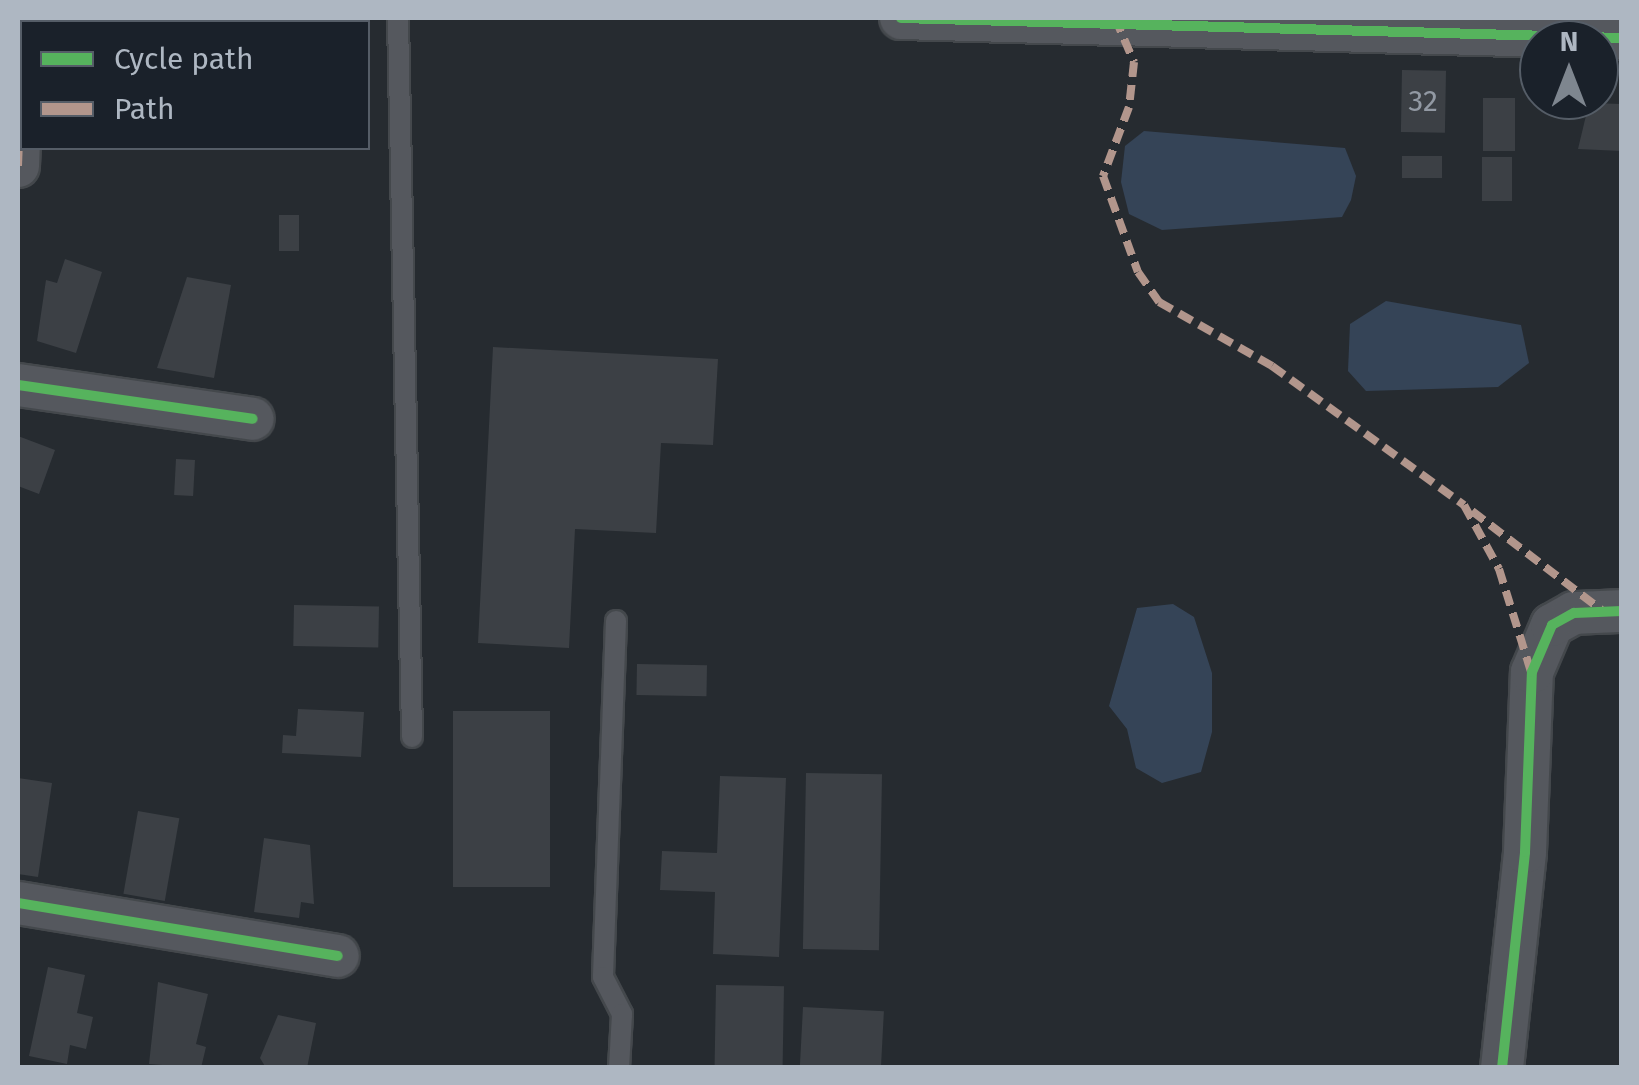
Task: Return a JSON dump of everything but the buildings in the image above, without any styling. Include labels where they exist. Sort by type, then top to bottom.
[{"type":"street","points":[[901,18],[1622,38]]},
{"type":"street","points":[[18,166],[20,112]]},
{"type":"street","points":[[18,384],[253,419]]},
{"type":"street","points":[[1502,1068],[1532,672],[1552,625],[1613,611]]},
{"type":"street","points":[[18,903],[338,956]]},
{"type":"lane","points":[[398,18],[412,737]]},
{"type":"lane","points":[[616,621],[603,977],[622,1014],[619,1068]]},
{"type":"water","points":[[1144,131],[1345,148],[1356,176],[1351,200],[1342,217],[1162,230],[1129,214],[1121,182],[1125,146]]},
{"type":"water","points":[[1386,301],[1521,325],[1529,363],[1498,387],[1366,391],[1348,371],[1350,324]]},
{"type":"water","points":[[1173,604],[1194,617],[1212,673],[1212,732],[1201,772],[1162,783],[1136,768],[1127,729],[1109,706],[1137,608]]},
{"type":"marked path","points":[[1115,18],[1134,62],[1129,107],[1103,176],[1138,272],[1159,302],[1272,366],[1464,505],[1499,569],[1531,672]]},
{"type":"marked path","points":[[18,166],[20,112]]},
{"type":"marked path","points":[[1472,511],[1603,611]]},
{"type":"cycle path","points":[[901,18],[1622,38]]},
{"type":"cycle path","points":[[18,385],[253,419]]},
{"type":"cycle path","points":[[1502,1068],[1525,852],[1532,672],[1552,625],[1574,613],[1622,611]]},
{"type":"cycle path","points":[[18,903],[338,956]]}]
